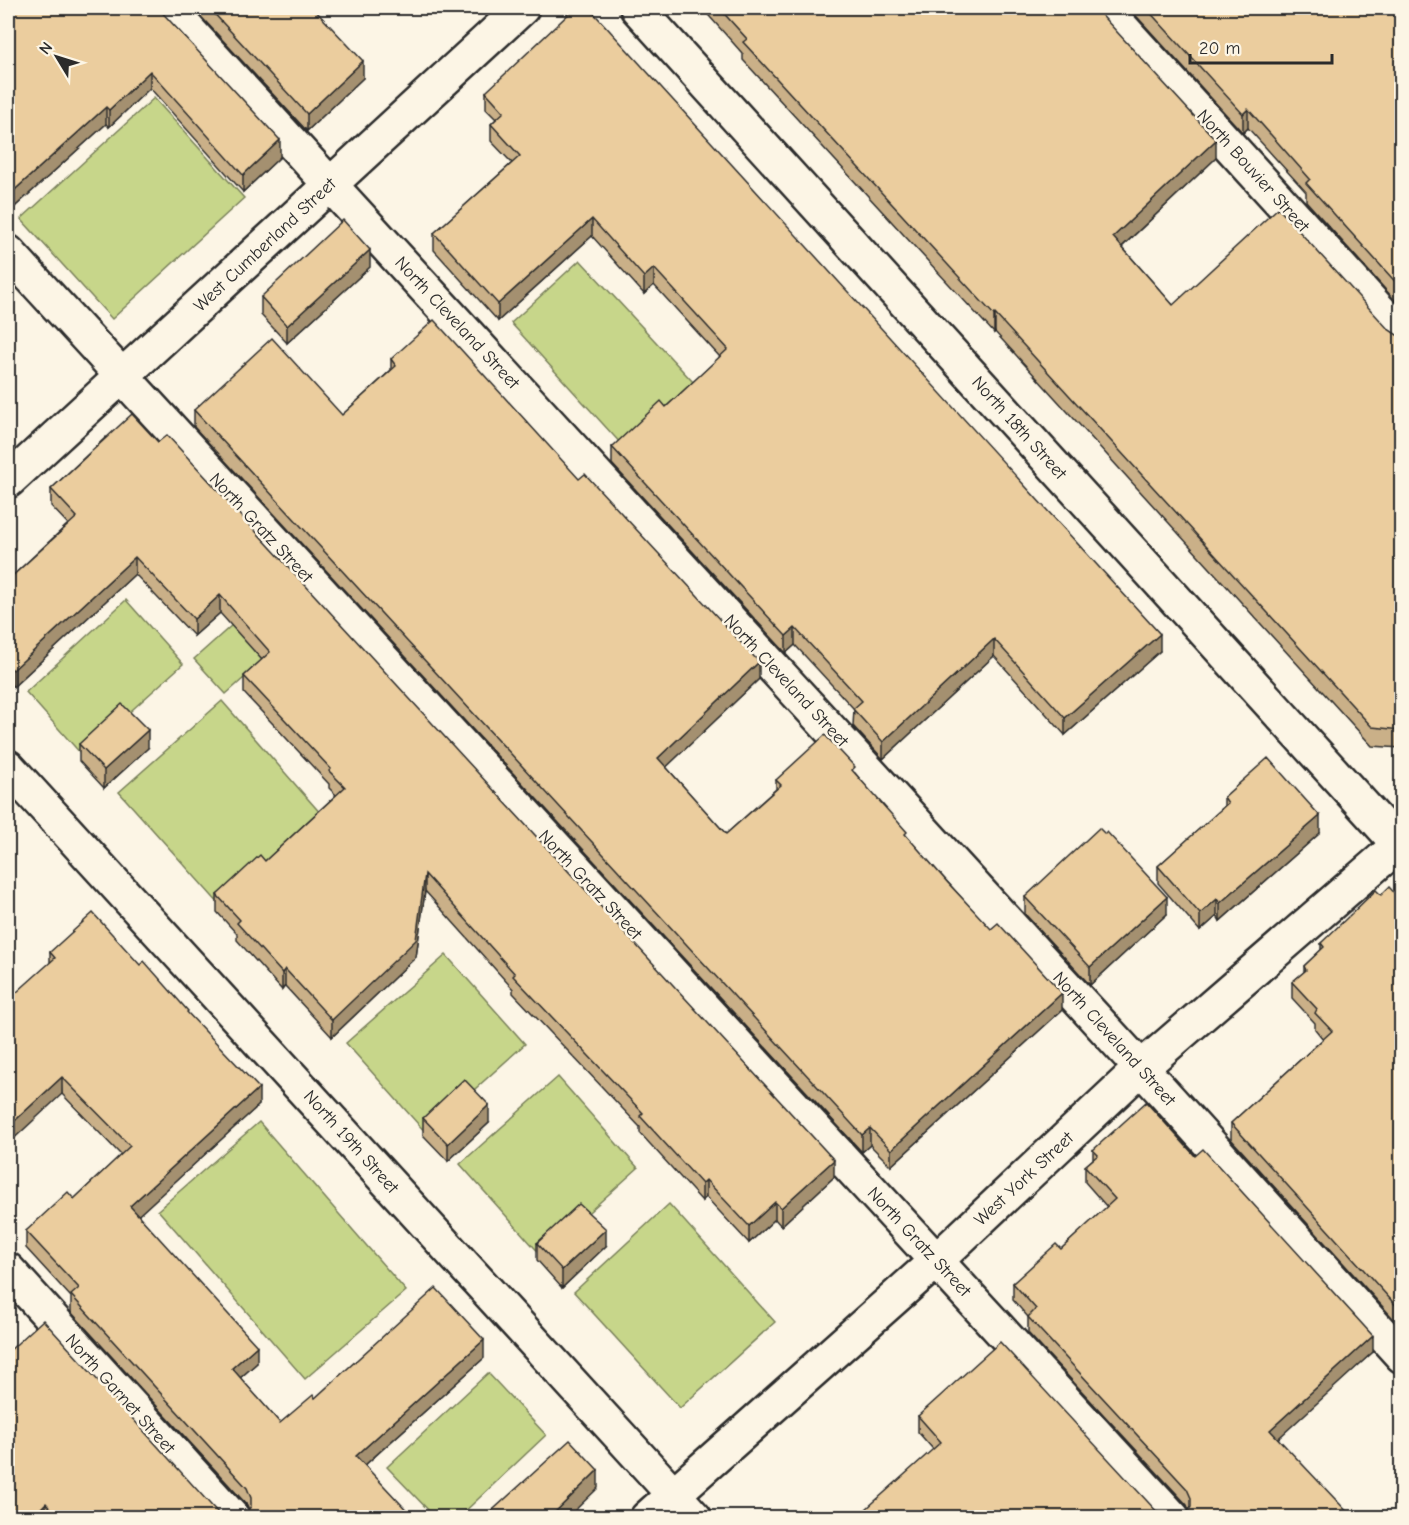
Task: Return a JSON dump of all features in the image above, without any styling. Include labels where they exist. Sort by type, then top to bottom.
[{"type":"street","name":"North Cleveland Street","points":[[168,8],[1142,1068],[1401,1356]]},
{"type":"street","name":"West Cumberland Street","points":[[8,482],[522,8]]},
{"type":"street","name":"North 18th Street","points":[[637,8],[1400,845]]},
{"type":"street","name":"North Bouvier Street","points":[[1104,8],[1401,335]]},
{"type":"street","name":"North Gratz Street","points":[[8,252],[1173,1518]]},
{"type":"street","name":"North 19th Street","points":[[8,767],[695,1518]]},
{"type":"street","name":"West York Street","points":[[647,1518],[936,1261],[1142,1068],[1400,845]]},
{"type":"street","name":"North Garnet Street","points":[[8,1270],[233,1518]]},
{"type":"green space","points":[[154,98],[244,198],[112,319],[21,219]]},
{"type":"green space","points":[[580,260],[693,382],[623,446],[511,323]]},
{"type":"green space","points":[[271,590],[302,626],[226,694],[194,659]]},
{"type":"green space","points":[[126,600],[183,664],[82,755],[26,692]]},
{"type":"green space","points":[[222,701],[322,815],[220,905],[119,792]]},
{"type":"green space","points":[[446,955],[525,1044],[426,1133],[346,1043]]},
{"type":"green space","points":[[558,1077],[638,1168],[541,1255],[460,1164]]},
{"type":"green space","points":[[259,1122],[406,1291],[305,1379],[158,1210]]},
{"type":"green space","points":[[669,1204],[775,1322],[680,1408],[574,1292]]},
{"type":"green space","points":[[488,1373],[546,1435],[459,1517],[435,1517],[387,1467]]},
{"type":"building","points":[[8,8],[158,8],[280,140],[243,175],[150,71],[109,110],[106,107],[8,196]]},
{"type":"building","points":[[209,8],[313,8],[363,61],[307,114]]},
{"type":"building","points":[[575,8],[589,8],[1160,634],[1065,718],[994,639],[883,742],[853,709],[862,701],[795,628],[786,636],[612,447],[661,401],[666,407],[728,349],[654,268],[644,277],[592,219],[498,304],[434,233],[520,156],[491,124],[504,112],[486,92]]},
{"type":"building","points":[[719,8],[1095,8],[1216,140],[1113,237],[1173,305],[1278,208],[1388,329],[1401,335],[1401,730],[1372,727],[743,42],[747,39]]},
{"type":"building","points":[[1146,8],[1401,8],[1401,288],[1306,183],[1310,179],[1248,109],[1243,114]]},
{"type":"building","points":[[343,220],[370,250],[287,326],[261,297]]},
{"type":"building","points":[[434,320],[579,479],[585,474],[759,662],[658,758],[726,834],[781,785],[776,780],[825,735],[855,767],[852,770],[948,883],[991,929],[998,923],[1062,993],[891,1150],[870,1128],[862,1135],[194,410],[272,338],[342,415],[396,366],[391,359]]},
{"type":"building","points":[[132,414],[158,442],[167,435],[834,1160],[781,1208],[775,1202],[749,1226],[706,1180],[702,1184],[640,1116],[643,1113],[513,976],[515,974],[425,874],[416,940],[332,1020],[285,969],[282,973],[237,923],[240,920],[217,895],[260,855],[265,861],[345,787],[244,676],[270,652],[220,595],[194,619],[135,557],[13,670],[8,665],[8,580],[77,517],[51,489]]},
{"type":"building","points":[[122,704],[148,730],[104,770],[79,744]]},
{"type":"building","points":[[1268,758],[1320,816],[1220,903],[1217,899],[1200,914],[1158,866],[1228,803],[1224,797]]},
{"type":"building","points":[[1099,828],[1105,834],[1107,832],[1167,897],[1090,967],[1025,897]]},
{"type":"building","points":[[1389,887],[1401,900],[1401,1311],[1231,1123],[1332,1031],[1315,1013],[1317,1009],[1292,982],[1306,970],[1304,966],[1324,947],[1321,943],[1376,890],[1381,895]]},
{"type":"building","points":[[93,913],[140,965],[144,961],[187,1012],[259,1088],[130,1206],[257,1346],[232,1368],[280,1423],[313,1395],[315,1398],[436,1288],[484,1340],[356,1456],[414,1518],[240,1518],[251,1506],[247,1488],[71,1295],[79,1288],[26,1231],[68,1192],[74,1199],[130,1146],[62,1077],[8,1127],[8,1000],[55,958],[50,952]]},
{"type":"building","points":[[464,1079],[489,1105],[448,1144],[423,1118]]},
{"type":"building","points":[[1146,1102],[1195,1156],[1203,1149],[1373,1336],[1270,1430],[1353,1518],[1182,1518],[1191,1507],[1191,1498],[1187,1489],[1028,1317],[1036,1309],[1013,1283],[1056,1244],[1061,1249],[1115,1199],[1085,1166],[1098,1155],[1093,1150]]},
{"type":"building","points":[[579,1204],[606,1229],[562,1270],[537,1243]]},
{"type":"building","points":[[43,1320],[225,1518],[60,1518],[46,1503],[31,1518],[8,1518],[8,1352]]},
{"type":"building","points":[[1000,1342],[1164,1518],[856,1518],[941,1442],[918,1416]]},
{"type":"building","points":[[570,1440],[598,1470],[549,1518],[484,1518]]}]
